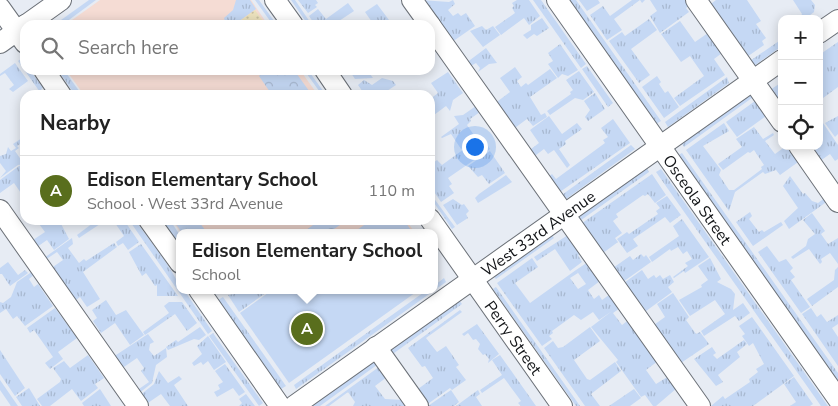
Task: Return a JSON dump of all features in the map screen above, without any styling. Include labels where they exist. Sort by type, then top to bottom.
[{"type":"street","points":[[36,20],[61,0]]},
{"type":"street","points":[[275,0],[289,20]]},
{"type":"street","points":[[412,0],[426,20]]},
{"type":"street","name":"Osceola Street","points":[[557,0],[838,399]]},
{"type":"street","points":[[696,0],[778,117]]},
{"type":"street","points":[[0,8],[20,28]]},
{"type":"street","points":[[823,30],[838,20]]},
{"type":"street","points":[[435,32],[700,406]]},
{"type":"street","points":[[0,43],[20,33]]},
{"type":"street","name":"West 33rd Avenue","points":[[294,406],[778,63]]},
{"type":"street","points":[[47,75],[58,90]]},
{"type":"street","points":[[328,75],[339,90]]},
{"type":"street","points":[[802,150],[838,202]]},
{"type":"street","points":[[0,210],[138,406]]},
{"type":"street","points":[[153,225],[176,257]]},
{"type":"street","name":"Perry Street","points":[[438,231],[562,406]]},
{"type":"street","points":[[202,294],[280,406]]},
{"type":"street","points":[[376,348],[418,406]]},
{"type":"shaded area","points":[[100,0],[251,0],[265,20],[72,20]]},
{"type":"shaded area","points":[[70,75],[304,75],[314,90],[80,90]]},
{"type":"shaded area","points":[[175,225],[409,225],[412,229],[178,229]]},
{"type":"green space","points":[[89,0],[96,0],[69,20],[61,20]]},
{"type":"green space","points":[[236,0],[250,0],[256,9],[241,20],[225,20],[224,18],[233,10]]},
{"type":"green space","points":[[255,0],[259,0],[273,20],[269,20]]},
{"type":"green space","points":[[291,0],[295,0],[309,20],[305,20]]},
{"type":"green space","points":[[298,0],[316,0],[318,3],[315,5],[317,7],[308,13]]},
{"type":"green space","points":[[421,0],[449,2],[453,0],[455,4],[448,10],[453,16],[458,13],[461,16],[466,13],[475,26],[452,42]]},
{"type":"green space","points":[[517,0],[529,0],[540,16],[529,25],[524,18],[501,35],[495,27],[515,13],[512,3]]},
{"type":"green space","points":[[533,0],[541,0],[586,64],[581,68]]},
{"type":"green space","points":[[568,0],[576,0],[661,121],[656,124]]},
{"type":"green space","points":[[579,0],[598,0],[600,3],[587,11]]},
{"type":"green space","points":[[632,0],[640,0],[614,19],[622,30],[607,40],[590,15],[603,6],[610,16]]},
{"type":"green space","points":[[650,0],[688,0],[691,4],[686,8],[689,12],[660,33],[650,16],[657,11]]},
{"type":"green space","points":[[716,0],[747,0],[761,21],[756,24],[766,38],[762,41],[764,45],[744,59],[707,7]]},
{"type":"green space","points":[[793,0],[811,0],[815,5],[814,12],[810,15],[802,14]]},
{"type":"green space","points":[[348,3],[354,11],[340,20],[312,20],[309,16],[318,9],[326,19]]},
{"type":"green space","points":[[377,4],[389,20],[371,20],[365,12]]},
{"type":"green space","points":[[542,18],[549,28],[537,36],[534,34],[527,39],[523,35],[531,30],[531,25]]},
{"type":"green space","points":[[649,19],[657,30],[631,49],[650,75],[639,83],[609,41],[622,32],[625,36]]},
{"type":"green space","points":[[680,21],[695,42],[708,33],[722,53],[714,59],[725,75],[680,106],[674,98],[704,76],[690,56],[681,62],[661,34]]},
{"type":"green space","points":[[482,26],[486,30],[493,26],[500,35],[483,47],[470,31]]},
{"type":"green space","points":[[778,42],[778,49],[751,68],[747,63]]},
{"type":"green space","points":[[838,42],[838,87],[823,98],[823,60],[823,52]]},
{"type":"green space","points":[[560,44],[578,70],[568,76],[562,74],[558,78],[548,64],[553,61],[548,53]]},
{"type":"green space","points":[[486,48],[497,63],[489,64],[478,72],[480,68],[476,63],[469,67],[466,63]]},
{"type":"green space","points":[[15,63],[20,70],[20,75],[24,75],[28,81],[13,92],[9,89],[14,85],[5,73],[0,76],[0,74]]},
{"type":"green space","points":[[587,66],[613,103],[608,107],[582,69]]},
{"type":"green space","points":[[515,67],[522,77],[517,81],[521,87],[526,83],[528,85],[550,69],[557,78],[530,97],[541,115],[545,113],[547,117],[533,126],[527,119],[512,130],[494,104],[510,92],[500,78]]},
{"type":"green space","points":[[579,71],[594,92],[583,100],[575,98],[550,115],[547,111],[571,94],[570,92],[573,90],[566,80]]},
{"type":"green space","points":[[448,72],[463,93],[453,100],[450,111],[446,106],[435,114],[435,95],[438,93],[431,83]]},
{"type":"green space","points":[[28,75],[34,75],[43,88],[38,90]]},
{"type":"green space","points":[[61,75],[68,75],[78,90],[72,90]]},
{"type":"green space","points":[[298,75],[308,90],[269,90],[259,76]]},
{"type":"green space","points":[[308,75],[312,75],[322,90],[318,90]]},
{"type":"green space","points":[[352,75],[371,75],[373,78],[355,79]]},
{"type":"green space","points":[[657,76],[661,82],[659,84],[665,93],[668,91],[679,107],[664,118],[642,87]]},
{"type":"green space","points":[[727,77],[729,83],[668,127],[665,122]]},
{"type":"green space","points":[[382,78],[393,81],[396,85],[388,90],[362,90],[358,85],[364,80],[372,85]]},
{"type":"green space","points":[[778,85],[778,108],[767,92]]},
{"type":"green space","points":[[595,93],[605,109],[588,121],[585,117],[590,110],[584,101]]},
{"type":"green space","points":[[751,94],[756,95],[684,147],[682,144]]},
{"type":"green space","points":[[755,101],[766,116],[737,137],[726,122]]},
{"type":"green space","points":[[476,106],[480,112],[470,119],[471,121],[467,125],[476,138],[461,149],[451,134],[441,137],[459,124],[454,116],[463,115]]},
{"type":"green space","points":[[549,116],[562,134],[577,123],[582,129],[565,141],[566,144],[559,149],[570,165],[567,168],[554,150],[548,154],[544,149],[532,158],[527,152],[539,143],[530,130]]},
{"type":"green space","points":[[838,116],[838,134],[835,137],[825,123]]},
{"type":"green space","points":[[613,119],[630,143],[557,194],[546,179],[552,174],[556,179],[605,143],[603,140],[608,137],[601,128]]},
{"type":"green space","points":[[724,123],[729,131],[703,146],[721,170],[719,175],[729,190],[734,190],[762,169],[761,167],[764,165],[754,150],[750,153],[748,152],[723,170],[718,164],[742,147],[736,139],[754,127],[763,139],[773,133],[774,135],[765,141],[775,154],[780,150],[794,150],[801,160],[780,175],[776,170],[765,174],[763,172],[735,192],[729,211],[686,150]]},
{"type":"green space","points":[[823,123],[838,145],[838,159],[835,161],[830,154],[820,161],[809,150],[823,150]]},
{"type":"green space","points":[[482,136],[490,149],[448,178],[452,184],[449,186],[454,193],[441,202],[435,193],[435,162],[437,160],[442,165]]},
{"type":"green space","points":[[20,139],[20,144],[17,146],[19,148],[15,151],[20,158],[20,165],[0,178],[6,171],[0,163],[0,156],[6,154],[8,147],[11,151],[16,148],[13,144]]},
{"type":"green space","points":[[631,145],[635,149],[562,202],[559,197]]},
{"type":"green space","points":[[490,151],[505,173],[489,184],[482,175],[478,177],[468,166]]},
{"type":"green space","points":[[682,153],[838,373],[838,384],[677,156]]},
{"type":"green space","points":[[20,166],[20,192],[14,183],[0,193],[0,180]]},
{"type":"green space","points":[[646,167],[649,172],[577,223],[573,218]]},
{"type":"green space","points":[[661,169],[828,406],[821,406],[656,172]]},
{"type":"green space","points":[[652,174],[666,195],[655,203],[648,194],[643,195],[616,214],[618,217],[613,221],[622,233],[615,238],[618,242],[603,253],[578,226]]},
{"type":"green space","points":[[506,175],[512,182],[478,203],[475,198],[479,194]]},
{"type":"green space","points":[[790,176],[803,194],[805,193],[812,201],[818,203],[826,197],[829,200],[789,229],[784,221],[798,208],[783,186]]},
{"type":"green space","points":[[667,196],[681,215],[670,223],[665,217],[633,239],[638,246],[627,253],[617,239],[627,232],[629,234],[658,214],[656,211],[660,208],[656,203]]},
{"type":"green space","points":[[453,199],[462,205],[464,204],[469,211],[466,214],[468,218],[457,225],[443,205]]},
{"type":"green space","points":[[435,200],[455,227],[452,229],[435,204]]},
{"type":"green space","points":[[750,212],[752,216],[749,219],[759,232],[762,230],[764,232],[781,222],[783,225],[753,246],[736,222]]},
{"type":"green space","points":[[812,213],[825,231],[821,234],[828,244],[838,238],[838,264],[830,253],[821,259],[822,262],[820,264],[809,249],[793,259],[791,257],[806,246],[808,239],[815,234],[803,220]]},
{"type":"green space","points":[[682,219],[709,257],[674,278],[688,266],[685,263],[692,259],[687,251],[683,254],[678,247],[671,251],[670,249],[652,262],[649,257],[679,236],[673,226]]},
{"type":"green space","points":[[40,225],[62,225],[69,239],[54,250],[47,240],[37,247],[33,240],[45,232]]},
{"type":"green space","points":[[90,225],[98,225],[79,238],[77,235]]},
{"type":"green space","points":[[116,225],[127,225],[139,242],[128,250],[123,243],[118,246],[116,242],[124,236]]},
{"type":"green space","points":[[132,225],[139,225],[161,255],[176,280],[176,288]]},
{"type":"green space","points":[[165,225],[173,225],[176,229],[176,241]]},
{"type":"green space","points":[[176,225],[201,225],[204,229],[179,229]]},
{"type":"green space","points":[[313,225],[340,225],[334,229],[308,229]]},
{"type":"green space","points":[[364,225],[407,225],[410,229],[359,229]]},
{"type":"green space","points":[[571,233],[584,251],[578,255],[582,262],[570,271],[555,249],[537,261],[534,257]]},
{"type":"green space","points":[[551,234],[554,238],[496,279],[493,276]]},
{"type":"green space","points":[[72,238],[73,244],[68,248],[79,263],[84,259],[86,261],[114,243],[117,247],[83,272],[100,299],[87,307],[80,297],[73,302],[50,269],[63,260],[57,252],[45,260],[44,258]]},
{"type":"green space","points":[[141,244],[178,296],[157,296],[157,285],[155,286],[146,273],[142,276],[129,252]]},
{"type":"green space","points":[[767,246],[779,262],[786,259],[793,268],[790,271],[795,277],[791,280],[810,307],[801,313],[758,252]]},
{"type":"green space","points":[[641,254],[644,257],[646,255],[651,262],[620,284],[610,270],[630,256],[633,260]]},
{"type":"green space","points":[[532,258],[538,267],[515,283],[530,303],[576,270],[591,260],[604,278],[588,290],[594,299],[599,295],[602,300],[613,292],[623,306],[613,313],[622,325],[631,318],[658,361],[646,370],[656,384],[669,376],[677,388],[656,406],[653,406],[645,395],[641,397],[616,362],[618,360],[591,327],[612,311],[599,320],[593,312],[581,320],[574,315],[552,331],[553,333],[549,336],[552,339],[542,346],[497,283]],"holes":[[[576,270],[586,284],[578,289],[570,278],[578,273]]]},
{"type":"green space","points":[[710,258],[721,279],[717,282],[731,289],[735,294],[733,310],[743,303],[750,313],[739,321],[735,316],[704,336],[701,331],[725,314],[715,300],[690,316],[679,300],[702,287],[701,285],[708,280],[698,266]]},
{"type":"green space","points":[[8,262],[18,275],[25,270],[28,273],[10,286],[2,274],[0,274],[0,268]]},
{"type":"green space","points":[[838,267],[838,287],[812,306],[807,299],[834,280],[835,270]]},
{"type":"green space","points":[[642,270],[648,279],[654,275],[656,278],[660,275],[663,279],[670,275],[674,282],[668,287],[672,292],[642,314],[621,285]]},
{"type":"green space","points":[[33,271],[35,274],[29,279],[34,287],[38,284],[53,306],[25,326],[17,316],[13,319],[6,309],[0,313],[0,302],[3,303],[11,297],[17,282]]},
{"type":"green space","points":[[444,278],[446,282],[438,288],[438,283]]},
{"type":"green space","points":[[496,287],[580,406],[576,406],[493,289]]},
{"type":"green space","points":[[673,293],[689,317],[686,320],[696,334],[700,332],[709,344],[678,365],[651,327],[665,317],[657,304]]},
{"type":"green space","points":[[180,294],[187,294],[212,331],[208,334]]},
{"type":"green space","points":[[233,294],[264,294],[239,312],[228,295]]},
{"type":"green space","points":[[266,294],[413,294],[289,383],[240,313]]},
{"type":"green space","points":[[421,294],[429,294],[296,389],[294,385]]},
{"type":"green space","points":[[223,297],[286,386],[281,389],[218,300]]},
{"type":"green space","points":[[106,300],[116,315],[126,310],[144,335],[130,345],[115,323],[101,333],[93,321],[97,318],[92,310]]},
{"type":"green space","points":[[459,300],[462,304],[390,356],[387,351]]},
{"type":"green space","points":[[169,302],[182,302],[197,323],[187,331],[175,314],[145,335],[143,332],[169,313],[164,306]]},
{"type":"green space","points":[[55,308],[77,338],[58,352],[63,359],[50,369],[45,363],[53,357],[34,330],[30,333],[27,328]]},
{"type":"green space","points":[[811,308],[817,317],[821,314],[827,322],[838,315],[838,324],[832,328],[838,337],[838,366],[802,314]]},
{"type":"green space","points":[[460,310],[462,312],[426,338],[437,352],[446,346],[459,365],[456,367],[466,380],[452,390],[450,388],[425,406],[418,389],[433,378],[425,366],[422,367],[408,348]]},
{"type":"green space","points":[[752,317],[794,376],[753,406],[711,406],[723,396],[725,399],[750,382],[749,379],[758,372],[756,369],[764,364],[753,343],[749,346],[742,336],[745,334],[739,326]]},
{"type":"green space","points":[[477,324],[499,354],[488,363],[489,359],[478,349],[480,344],[476,339],[473,340],[468,333],[464,336],[462,334]]},
{"type":"green space","points":[[200,327],[206,335],[199,340],[194,339],[168,350],[166,347],[176,340],[178,342]]},
{"type":"green space","points":[[590,327],[600,341],[574,360],[587,379],[590,380],[615,362],[621,371],[591,394],[600,406],[585,406],[544,348],[553,341],[558,348],[563,347]]},
{"type":"green space","points":[[213,333],[263,403],[259,406],[209,336]]},
{"type":"green space","points":[[148,334],[154,342],[150,344],[149,350],[154,356],[166,348],[167,357],[156,365],[152,383],[138,394],[136,391],[149,382],[141,371],[144,368],[137,358],[121,369],[113,357]]},
{"type":"green space","points":[[208,336],[226,362],[214,370],[208,361],[203,365],[201,362],[194,366],[192,363],[202,354],[197,346]]},
{"type":"green space","points":[[744,340],[747,344],[737,352],[740,357],[718,375],[723,382],[716,386],[694,359],[712,347],[716,353],[713,355],[717,359]]},
{"type":"green space","points":[[0,350],[25,388],[15,396],[0,374]]},
{"type":"green space","points":[[88,355],[104,378],[95,384],[98,388],[81,401],[72,389],[50,406],[42,406],[37,399],[60,382],[61,379],[53,368],[64,361],[70,368]]},
{"type":"green space","points":[[500,355],[536,406],[521,406],[518,403],[521,401],[504,378],[482,393],[480,390],[502,375],[492,360]]},
{"type":"green space","points":[[378,358],[381,362],[320,406],[311,406]]},
{"type":"green space","points":[[225,364],[245,392],[239,396],[233,388],[217,397],[214,392],[220,389],[218,385],[223,382],[215,371]]},
{"type":"green space","points":[[383,364],[391,374],[375,386],[385,399],[404,400],[408,406],[353,406],[355,402],[348,392],[329,406],[325,406]]},
{"type":"green space","points":[[159,371],[168,383],[179,376],[182,379],[174,385],[188,406],[170,406],[161,394],[145,405],[139,396],[154,384]]},
{"type":"green space","points":[[794,377],[813,404],[810,406],[790,406],[796,402],[784,384]]},
{"type":"green space","points":[[0,380],[18,406],[11,406],[0,390]]},
{"type":"green space","points":[[29,388],[40,406],[22,406],[16,397]]},
{"type":"green space","points":[[100,389],[111,406],[84,406],[82,403]]},
{"type":"green space","points":[[634,389],[641,398],[630,406],[609,406]]},
{"type":"green space","points":[[451,390],[459,402],[454,406],[428,406]]},
{"type":"green space","points":[[478,390],[480,394],[476,397],[482,406],[456,406]]},
{"type":"green space","points":[[246,394],[255,406],[239,406],[242,403],[239,399]]},
{"type":"sand","points":[[255,10],[262,20],[241,20]]},
{"type":"place","name":"Edison Elementary School","points":[[307,329]]}]
